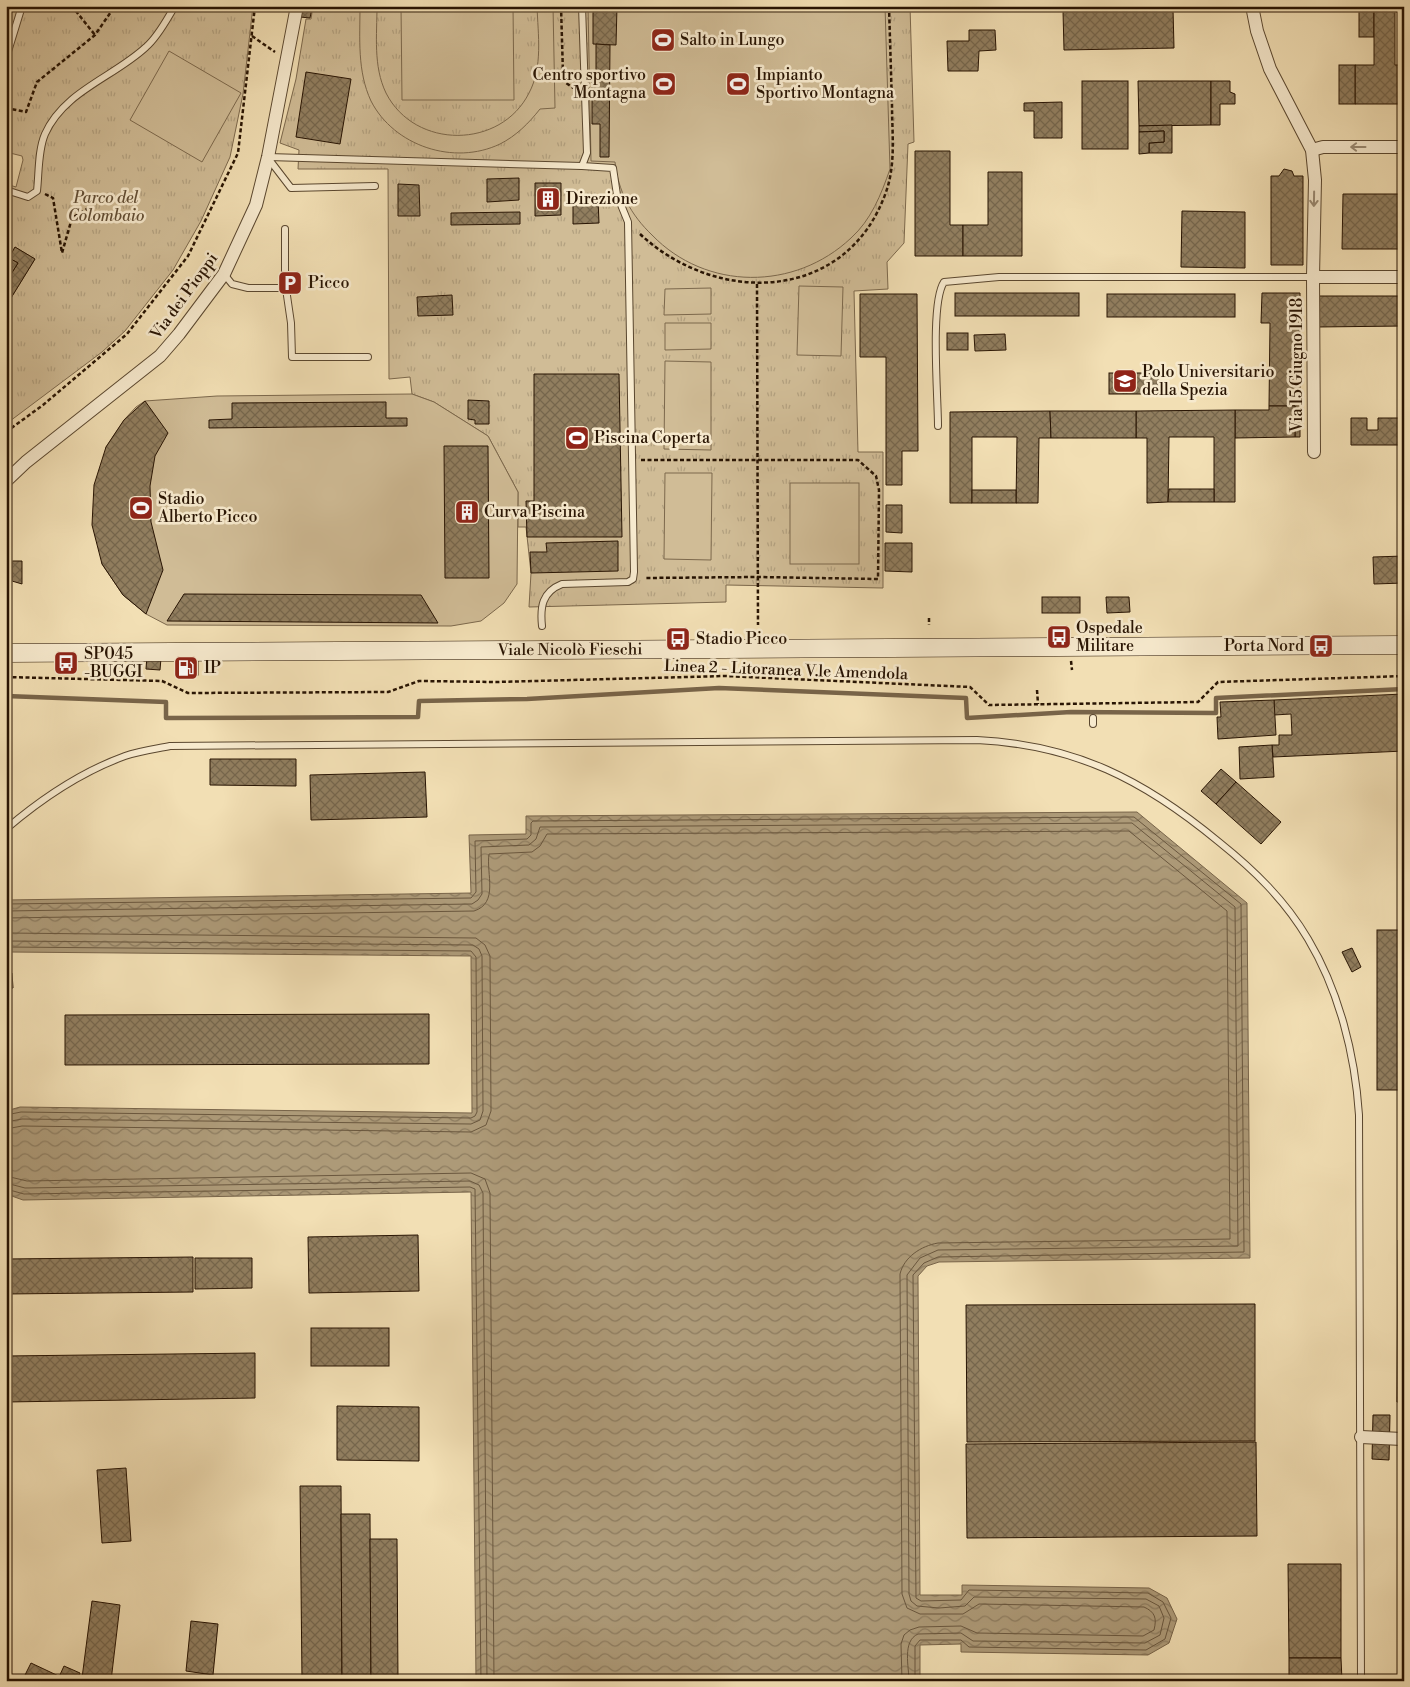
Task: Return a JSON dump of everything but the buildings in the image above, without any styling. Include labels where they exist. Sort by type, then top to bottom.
[{"type":"main road","name":"Viale Nicolò Fieschi","points":[[6,653],[1404,645]]},
{"type":"street","name":"Via dei Pioppi","points":[[6,481],[26,462],[160,356],[224,274],[256,205],[268,157],[297,6]]},
{"type":"street","name":"Via 15 Giugno 1918","points":[[1252,6],[1257,31],[1270,69],[1312,150],[1315,180],[1313,277],[1314,452]]},
{"type":"street","points":[[1312,150],[1323,147],[1404,147]]},
{"type":"street","name":"Via 15 Giugno 1918","points":[[1313,277],[1404,277]]},
{"type":"street","points":[[1361,1437],[1402,1439]]},
{"type":"lane","points":[[6,58],[22,6]]},
{"type":"lane","points":[[6,190],[28,197],[37,190],[45,135],[55,117],[78,94],[109,76],[148,46],[175,6]]},
{"type":"lane","points":[[582,6],[587,153],[582,166]]},
{"type":"lane","points":[[268,157],[613,168],[617,195],[628,222],[635,566],[633,579],[621,582],[562,584],[553,588],[540,607],[542,626]]},
{"type":"lane","points":[[268,157],[291,188],[375,186]]},
{"type":"lane","points":[[285,229],[285,282],[292,357],[368,357]]},
{"type":"lane","points":[[224,274],[232,284],[248,288],[287,288]]},
{"type":"lane","points":[[938,426],[936,313],[939,290],[944,282],[1000,278],[1313,277]]},
{"type":"lane","points":[[6,829],[33,806],[73,781],[125,756],[170,746],[977,740],[1015,742],[1056,752],[1095,764],[1131,780],[1198,824],[1253,870],[1285,904],[1324,968],[1352,1055],[1359,1115],[1361,1681]]},
{"type":"path","points":[[57,6],[75,10],[94,35]]},
{"type":"path","points":[[6,108],[26,112],[37,82],[94,35],[115,6]]},
{"type":"path","points":[[6,432],[43,405],[127,334],[188,256],[238,154],[255,6]]},
{"type":"path","points":[[561,6],[563,74],[566,83],[585,95]]},
{"type":"path","points":[[628,222],[655,247],[687,266],[721,278],[758,284],[786,282],[813,273],[837,259],[858,240],[875,217],[886,191],[892,163],[889,6]]},
{"type":"path","points":[[252,36],[277,54]]},
{"type":"path","points":[[37,190],[53,198],[62,253],[72,218],[90,207]]},
{"type":"path","points":[[758,284],[758,625]]},
{"type":"path","points":[[633,460],[858,460],[876,476],[879,490],[878,580],[758,577],[633,579]]},
{"type":"path","points":[[929,618],[929,625]]},
{"type":"path","name":"Linea 2 - Litoranea V.le Amendola","points":[[6,677],[162,681],[188,693],[388,692],[419,681],[496,682],[725,676],[970,687],[989,705],[1198,702],[1218,682],[1404,676]]},
{"type":"path","points":[[1037,690],[1038,704]]},
{"type":"green space","name":"Parco del Colombaio","points":[[7,6],[253,6],[243,94],[230,157],[201,221],[173,270],[125,331],[102,352],[6,424],[6,296],[11,298],[35,259],[15,247],[6,262],[6,184],[16,187],[23,160],[22,156],[6,152]]},
{"type":"green space","points":[[313,6],[910,6],[914,142],[908,144],[904,243],[887,262],[888,289],[854,291],[858,452],[883,452],[883,588],[726,585],[726,602],[529,607],[531,573],[526,527],[518,527],[518,492],[488,436],[434,402],[412,394],[410,377],[389,379],[388,169],[298,169],[299,150],[280,143],[296,79],[306,19],[311,19]]},
{"type":"green space","points":[[360,6],[377,6],[377,61],[379,72],[386,93],[399,112],[417,125],[437,133],[458,135],[479,133],[499,125],[516,111],[529,93],[536,73],[539,51],[537,6],[553,6],[555,108],[540,109],[517,133],[500,144],[482,150],[464,153],[445,152],[427,148],[410,140],[394,130],[381,117],[371,101],[361,66]]},
{"type":"green space","points":[[401,6],[513,6],[514,100],[402,100]]},
{"type":"green space","name":"Impianto Sportivo Montagna","points":[[588,6],[885,6],[890,169],[879,198],[870,215],[858,231],[829,255],[804,268],[778,275],[751,277],[724,275],[698,267],[674,253],[652,235],[632,211],[622,193],[615,162],[591,161]]},
{"type":"green space","points":[[169,51],[241,93],[202,162],[130,120]]},
{"type":"green space","points":[[799,286],[843,287],[841,356],[797,355]]},
{"type":"green space","points":[[711,288],[711,314],[664,315],[665,289]]},
{"type":"green space","points":[[665,323],[711,323],[711,349],[665,350]]},
{"type":"green space","points":[[665,361],[711,362],[711,450],[664,449]]},
{"type":"green space","name":"Stadio Alberto Picco","points":[[412,394],[434,402],[488,436],[518,492],[517,584],[504,603],[481,621],[451,626],[167,625],[146,614],[123,595],[102,564],[106,447],[124,420],[136,407],[145,401],[217,396]]},
{"type":"green space","points":[[665,473],[712,473],[711,560],[664,559]]},
{"type":"green space","points":[[790,483],[859,483],[859,564],[790,564]]},
{"type":"water","points":[[1137,812],[1247,903],[1250,1258],[939,1262],[927,1266],[918,1276],[920,1595],[962,1595],[962,1585],[1149,1588],[1167,1598],[1177,1619],[1169,1643],[1148,1655],[961,1652],[961,1644],[920,1645],[920,1681],[476,1681],[471,1192],[23,1200],[6,1194],[6,1111],[20,1107],[472,1113],[471,956],[6,952],[6,900],[471,893],[469,835],[526,834],[526,816]]},
{"type":"waterway","points":[[6,696],[166,702],[166,718],[418,717],[419,701],[527,699],[719,688],[966,698],[967,718],[1071,712],[1216,713],[1216,698],[1404,689]]},
{"type":"place","name":"Salto in Lungo","points":[[663,40]]},
{"type":"place","name":"Centro sportivo Montagna","points":[[664,84]]},
{"type":"place","name":"Impianto Sportivo Montagna","points":[[738,84]]},
{"type":"place","name":"Direzione","points":[[548,199]]},
{"type":"place","name":"Picco","points":[[290,283]]},
{"type":"place","name":"Polo Universitario della Spezia","points":[[1125,381]]},
{"type":"place","name":"Piscina Coperta","points":[[577,438]]},
{"type":"place","name":"Stadio Alberto Picco","points":[[141,508]]},
{"type":"place","name":"Curva Piscina","points":[[467,512]]},
{"type":"place","name":"Ospedale Militare","points":[[1059,637]]},
{"type":"place","name":"Stadio Picco","points":[[678,639]]},
{"type":"place","name":"Porta Nord","points":[[1321,646]]},
{"type":"place","name":"SP045 -BUGGI","points":[[66,663]]},
{"type":"place","name":"IP","points":[[186,668]]}]
